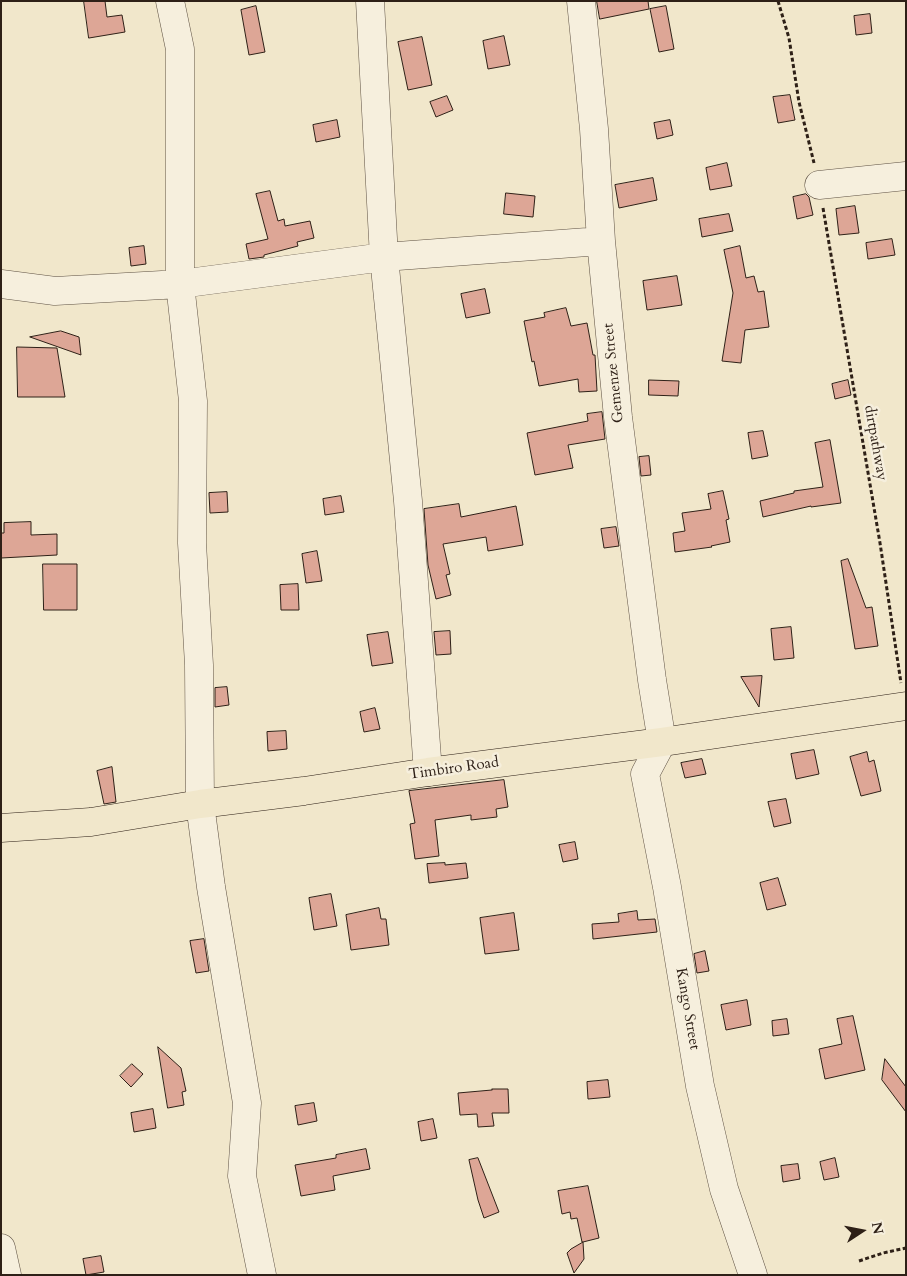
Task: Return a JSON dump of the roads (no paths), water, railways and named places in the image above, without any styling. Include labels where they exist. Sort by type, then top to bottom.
[{"type":"main road","name":"Timbiro Road","points":[[1,828],[91,822],[200,804],[662,742],[905,706]]},
{"type":"street","points":[[170,1],[180,48],[180,284],[193,401],[192,543],[199,665],[200,804],[247,1103],[242,1176],[262,1275]]},
{"type":"street","points":[[370,1],[384,257],[408,501],[428,772]]},
{"type":"street","name":"Gemenze Street","points":[[581,1],[594,129],[601,241],[618,417],[652,680],[662,742]]},
{"type":"street","points":[[819,185],[906,176]]},
{"type":"street","points":[[1,284],[55,291],[180,284],[384,257],[601,241]]},
{"type":"street","name":"Kango Street","points":[[662,742],[645,774],[667,887],[700,1086],[724,1189],[753,1275]]},
{"type":"street","points":[[1,1248],[7,1275]]}]
